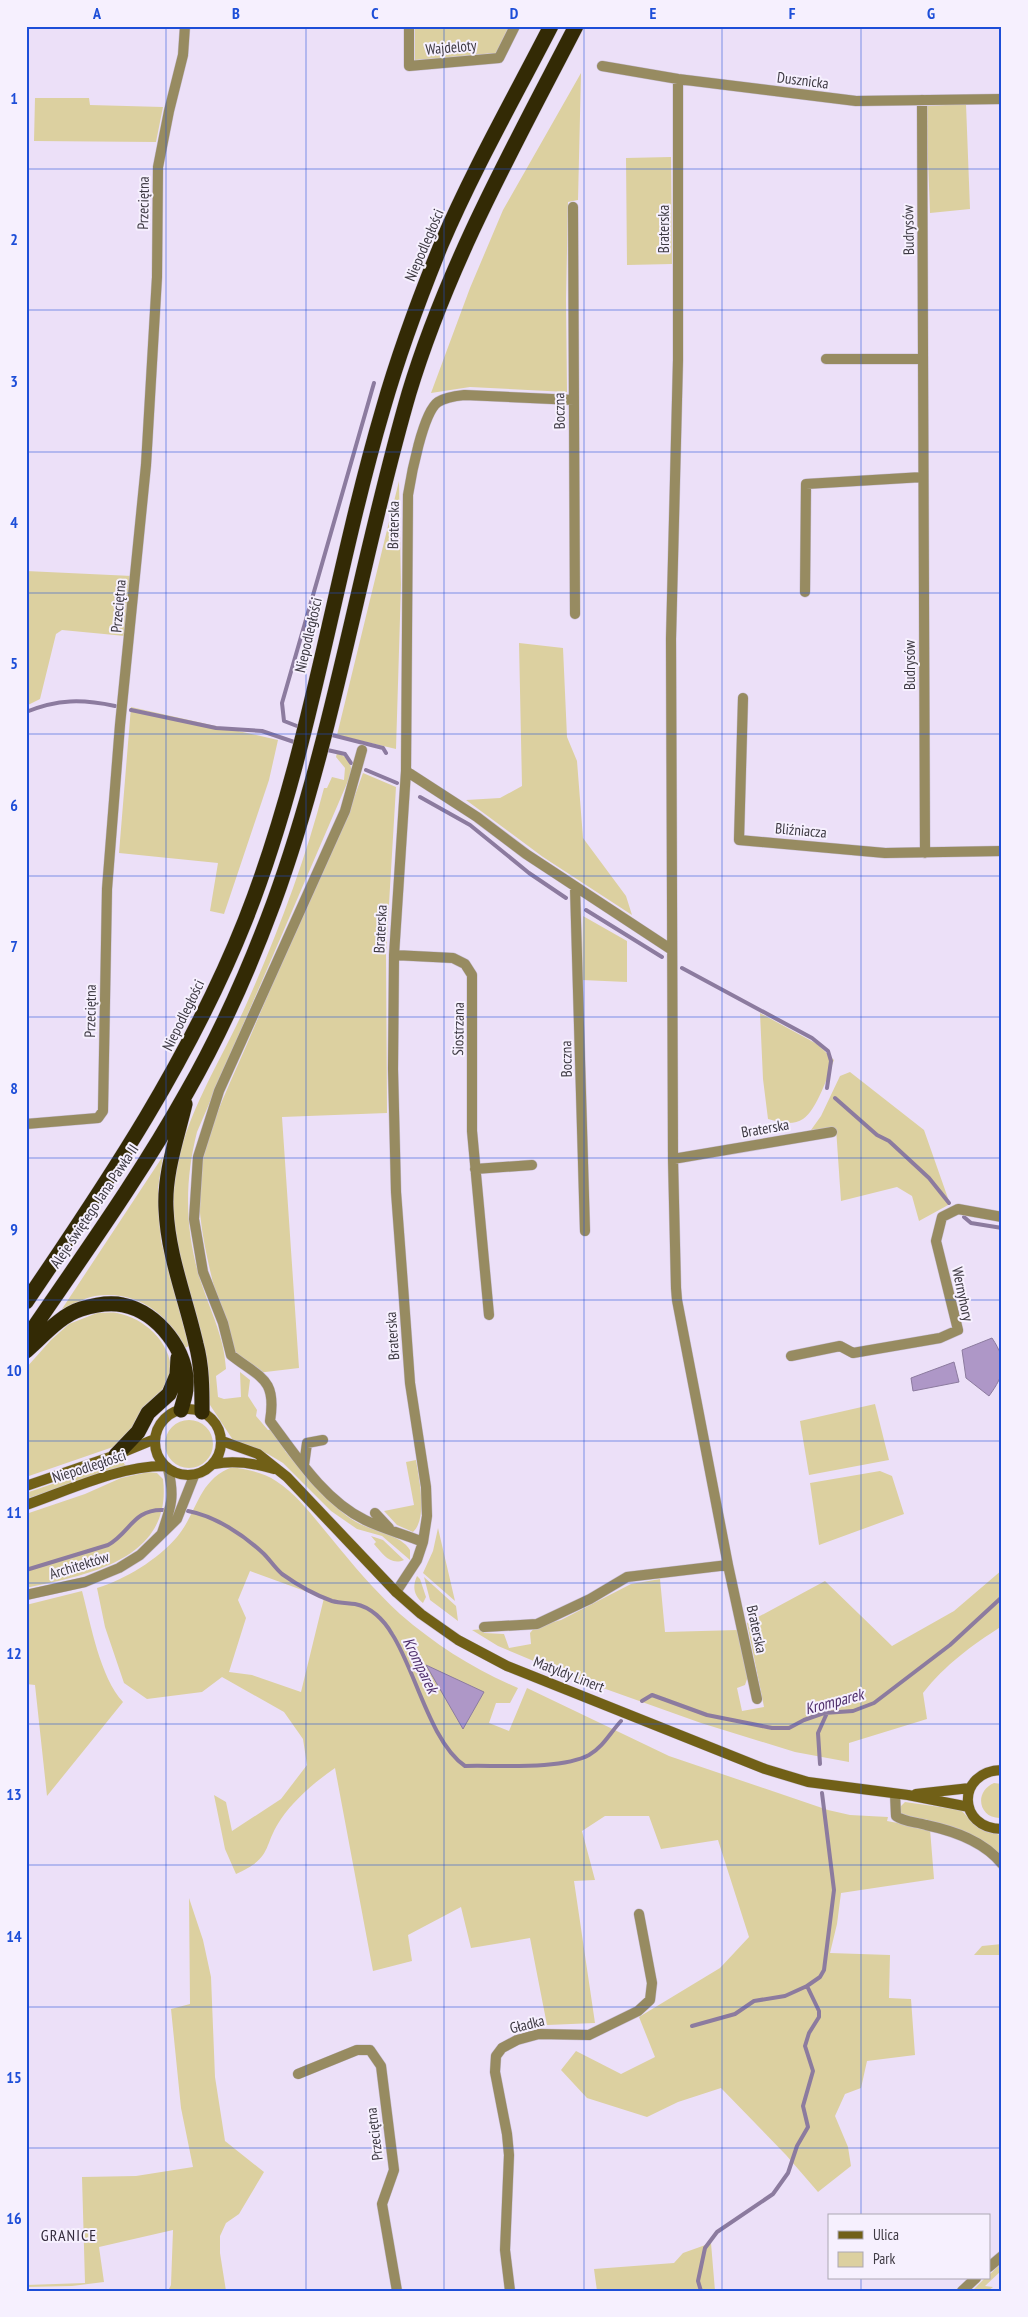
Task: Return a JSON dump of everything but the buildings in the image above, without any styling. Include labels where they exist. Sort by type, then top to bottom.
[{"type":"highway","name":"Niepodległości","points":[[70,1238],[131,1145],[196,1031],[246,920],[281,816],[363,480],[400,352],[442,242],[551,26]]},
{"type":"highway","points":[[202,1412],[202,1381],[197,1345],[170,1246],[165,1206],[168,1172],[188,1090],[236,997],[266,924],[296,836],[326,727],[395,446],[431,329],[486,199],[576,26]]},
{"type":"highway","name":"Aleje świętego Jana Pawła II","points":[[26,1340],[149,1156],[188,1090]]},
{"type":"highway","points":[[26,1283],[70,1238]]},
{"type":"highway","name":"Aleje świętego Jana Pawła II","points":[[26,1302],[70,1238]]},
{"type":"highway","points":[[26,1350],[59,1322],[80,1309],[102,1304],[123,1305],[140,1312],[170,1336],[186,1375],[187,1387],[181,1410]]},
{"type":"highway","points":[[116,1455],[132,1440],[148,1413],[169,1394],[176,1375],[179,1354]]},
{"type":"street","name":"Przeciętna","points":[[26,1124],[98,1118],[103,1111],[107,889],[120,725],[146,464],[157,276],[158,167],[168,111],[183,54],[185,26]]},
{"type":"street","name":"Wajdeloty","points":[[409,26],[409,66],[499,58],[516,26]]},
{"type":"street","name":"Dusznicka","points":[[602,66],[678,79],[856,101],[1002,99]]},
{"type":"street","name":"Braterska","points":[[678,79],[678,360],[671,639],[673,1159],[677,1300],[728,1565],[757,1699]]},
{"type":"street","name":"Budrysów","points":[[922,100],[925,853]]},
{"type":"street","name":"Boczna","points":[[573,208],[576,614]]},
{"type":"street","points":[[826,359],[923,359]]},
{"type":"street","name":"Braterska","points":[[396,1592],[417,1560],[423,1542],[427,1516],[426,1487],[410,1383],[396,1192],[394,954],[406,771],[408,495],[412,471],[429,413],[438,402],[450,397],[465,395],[574,400]]},
{"type":"street","points":[[805,592],[806,484],[923,477]]},
{"type":"street","name":"Bliźniacza","points":[[743,698],[739,840],[884,853],[1002,851]]},
{"type":"street","points":[[362,750],[345,811],[219,1091],[198,1157],[194,1219],[203,1272],[223,1323],[231,1355],[260,1375],[269,1387],[273,1405],[270,1421],[304,1465],[349,1510],[366,1520],[423,1542]]},
{"type":"street","points":[[406,771],[477,817],[526,854],[575,887],[672,950]]},
{"type":"street","name":"Boczna","points":[[575,887],[585,1231]]},
{"type":"street","name":"Siostrzana","points":[[394,954],[453,958],[465,964],[472,975],[472,1131],[489,1315]]},
{"type":"street","name":"Braterska","points":[[673,1159],[832,1132]]},
{"type":"street","points":[[475,1169],[532,1164]]},
{"type":"street","name":"Wernyhory","points":[[791,1356],[840,1346],[853,1353],[940,1338],[958,1330],[936,1241],[942,1217],[958,1209],[1002,1217]]},
{"type":"street","points":[[192,1409],[202,1412],[212,1418],[218,1428],[222,1441],[220,1454],[214,1464],[205,1472],[194,1476],[185,1476],[166,1468],[156,1453],[155,1439],[157,1431],[166,1417],[181,1410],[192,1409]]},
{"type":"street","name":"Niepodległości","points":[[26,1486],[116,1455],[155,1439]]},
{"type":"street","points":[[304,1465],[307,1444],[323,1440]]},
{"type":"street","name":"Matyldy Linert","points":[[222,1441],[258,1454],[280,1471],[297,1486],[359,1555],[421,1614],[458,1640],[507,1666],[765,1769],[808,1782],[908,1795],[969,1807]]},
{"type":"street","name":"Matyldy Linert","points":[[214,1464],[244,1462],[280,1471]]},
{"type":"street","name":"Niepodległości","points":[[26,1505],[123,1472],[147,1466],[166,1468]]},
{"type":"street","name":"Architektów","points":[[161,1536],[169,1512],[173,1489],[166,1468]]},
{"type":"street","name":"Architektów","points":[[26,1595],[85,1582],[119,1568],[140,1555],[177,1519],[194,1476]]},
{"type":"street","points":[[375,1513],[390,1529]]},
{"type":"street","points":[[484,1628],[537,1624],[590,1599],[627,1577],[728,1565]]},
{"type":"street","points":[[1002,1770],[983,1774],[970,1788],[969,1807],[977,1822],[993,1829],[1002,1829]]},
{"type":"street","name":"Matyldy Linert","points":[[908,1795],[970,1788]]},
{"type":"street","points":[[895,1794],[896,1816],[901,1820],[935,1827],[977,1843],[987,1849],[1002,1864]]},
{"type":"street","name":"Gładka","points":[[510,2291],[505,2250],[509,2154],[495,2072],[496,2056],[502,2048],[517,2040],[540,2034],[589,2035],[638,2011],[650,2000],[652,1983],[639,1914]]},
{"type":"street","name":"Przeciętna","points":[[298,2074],[357,2050],[370,2050],[381,2066],[394,2170],[382,2204],[397,2291]]},
{"type":"street","points":[[990,2266],[1002,2256]]},
{"type":"street","points":[[962,2291],[974,2280]]},
{"type":"green space","points":[[415,26],[509,26],[496,53],[415,60]]},
{"type":"green space","points":[[581,73],[578,200],[568,202],[567,392],[470,387],[431,393],[470,288],[503,210]]},
{"type":"green space","points":[[35,98],[89,98],[90,105],[163,107],[156,142],[34,141]]},
{"type":"green space","points":[[966,104],[970,209],[930,213],[926,106]]},
{"type":"green space","points":[[671,157],[672,264],[627,265],[626,158]]},
{"type":"green space","points":[[399,481],[401,585],[396,749],[337,735]]},
{"type":"green space","points":[[26,571],[132,576],[125,636],[62,630],[56,634],[40,699],[26,706]]},
{"type":"green space","points":[[519,643],[563,648],[567,737],[577,761],[583,838],[626,896],[632,915],[543,857],[466,800],[500,798],[522,786]]},
{"type":"green space","points":[[131,707],[278,740],[269,780],[224,914],[210,911],[218,863],[119,853]]},
{"type":"green space","points":[[337,753],[344,756],[348,761],[351,767],[351,774],[197,1132],[188,1189],[189,1226],[201,1282],[220,1335],[225,1357],[226,1369],[216,1376],[218,1397],[224,1399],[241,1397],[240,1372],[250,1380],[248,1396],[257,1410],[256,1416],[268,1430],[274,1429],[285,1444],[285,1451],[310,1480],[351,1519],[394,1537],[406,1545],[410,1550],[410,1560],[382,1536],[357,1529],[331,1511],[283,1463],[268,1454],[233,1440],[210,1405],[174,1224],[173,1186],[184,1138],[269,952],[290,898],[324,788],[327,788],[332,777],[344,780],[345,768],[336,757]]},
{"type":"green space","points":[[363,773],[396,787],[386,954],[387,1113],[282,1117],[299,1368],[257,1373],[231,1355],[207,1257],[200,1218],[200,1179],[203,1159],[222,1101],[339,834]]},
{"type":"green space","points":[[583,916],[627,941],[627,982],[582,980]]},
{"type":"green space","points":[[760,1013],[817,1044],[834,1060],[813,1108],[799,1121],[785,1123],[768,1119],[763,1079]]},
{"type":"green space","points":[[850,1072],[924,1130],[950,1204],[919,1221],[912,1196],[897,1187],[841,1201],[836,1128],[811,1130],[821,1116],[840,1076]]},
{"type":"green space","points":[[163,1156],[158,1188],[161,1241],[189,1346],[185,1348],[178,1335],[160,1315],[137,1301],[110,1295],[95,1296],[62,1309]]},
{"type":"green space","points":[[97,1313],[115,1313],[127,1316],[137,1320],[154,1333],[161,1341],[170,1360],[171,1371],[169,1377],[152,1405],[123,1441],[113,1447],[26,1477],[26,1368],[51,1340],[69,1324]]},
{"type":"green space","points":[[875,1404],[889,1460],[809,1475],[800,1421]]},
{"type":"green space","points":[[184,1420],[194,1420],[203,1424],[209,1430],[212,1435],[212,1453],[203,1464],[194,1468],[184,1468],[175,1464],[169,1458],[165,1449],[165,1439],[169,1430],[175,1424]]},
{"type":"green space","points":[[125,1459],[124,1464],[127,1466],[26,1499],[26,1493]]},
{"type":"green space","points":[[416,1460],[421,1508],[418,1526],[413,1532],[397,1525],[384,1511],[414,1505],[406,1462]]},
{"type":"green space","points":[[233,1467],[266,1475],[276,1481],[305,1507],[347,1558],[400,1614],[456,1656],[518,1688],[510,1703],[496,1703],[489,1723],[509,1731],[527,1688],[669,1756],[828,1810],[850,1815],[888,1817],[887,1821],[930,1829],[934,1879],[841,1893],[837,1924],[830,1953],[890,1955],[889,1998],[911,1999],[915,2055],[867,2061],[861,2088],[845,2094],[835,2116],[848,2147],[851,2166],[818,2192],[786,2155],[721,2088],[678,2102],[647,2117],[587,2098],[561,2070],[576,2051],[621,2074],[655,2057],[639,2017],[720,1968],[749,1937],[718,1840],[661,1849],[649,1816],[605,1816],[582,1831],[595,1880],[574,1881],[595,2023],[547,2025],[530,1938],[471,1948],[461,1907],[408,1935],[412,1961],[373,1971],[335,1768],[306,1791],[286,1812],[275,1829],[262,1857],[248,1868],[236,1874],[225,1849],[214,1795],[226,1802],[232,1831],[281,1799],[307,1765],[303,1739],[284,1712],[222,1677],[202,1692],[147,1699],[124,1683],[105,1627],[97,1588],[130,1574],[151,1561],[169,1545],[184,1527],[205,1488],[221,1472]],"holes":[[[250,1571],[324,1598],[301,1692],[252,1675],[229,1672],[246,1618],[238,1600]]]},
{"type":"green space","points":[[880,1471],[892,1476],[904,1514],[819,1545],[810,1483]]},
{"type":"green space","points":[[148,1472],[157,1473],[163,1479],[162,1506],[154,1528],[140,1546],[121,1559],[99,1569],[75,1577],[26,1588],[26,1514],[85,1494],[121,1478]]},
{"type":"green space","points":[[438,1528],[455,1601],[423,1573],[433,1551]]},
{"type":"green space","points":[[371,1536],[383,1540],[404,1560],[395,1561],[387,1558],[374,1544],[376,1542]]},
{"type":"green space","points":[[1002,1570],[1002,1626],[959,1656],[923,1693],[927,1719],[849,1743],[849,1762],[795,1752],[701,1723],[572,1677],[498,1646],[472,1630],[483,1629],[484,1633],[504,1634],[509,1648],[531,1644],[530,1633],[535,1627],[561,1620],[631,1584],[660,1579],[665,1632],[738,1630],[748,1676],[745,1685],[737,1688],[742,1711],[764,1707],[747,1623],[825,1581],[892,1646],[954,1611]]},
{"type":"green space","points":[[417,1576],[420,1579],[426,1597],[423,1603],[415,1591]]},
{"type":"green space","points":[[424,1577],[456,1606],[458,1621],[430,1600]]},
{"type":"green space","points":[[82,1591],[102,1665],[108,1679],[123,1702],[47,1796],[35,1685],[26,1684],[26,1605]]},
{"type":"green space","points":[[994,1783],[1002,1784],[1002,1818],[988,1815],[981,1805],[983,1793],[987,1787]]},
{"type":"green space","points":[[905,1802],[961,1810],[976,1826],[1002,1836],[1002,1859],[1000,1856],[900,1815],[899,1808]]},
{"type":"green space","points":[[189,1898],[203,1940],[211,1977],[215,2077],[225,2141],[264,2172],[239,2214],[226,2223],[220,2236],[220,2253],[226,2291],[168,2291],[171,2285],[173,2230],[99,2247],[104,2282],[72,2286],[26,2287],[26,2285],[85,2283],[82,2177],[136,2176],[193,2167],[181,2108],[171,2009],[190,2004]]},
{"type":"green space","points":[[1002,1944],[1002,1955],[974,1955],[982,1946]]},
{"type":"green space","points":[[711,2243],[715,2291],[597,2291],[594,2269],[674,2263],[683,2253]]},
{"type":"green space","points":[[1002,2263],[1002,2270],[985,2286],[993,2287],[988,2291],[972,2291],[983,2280],[990,2280],[990,2274]]},
{"type":"shaded area","points":[[992,1338],[1001,1354],[1002,1368],[998,1381],[989,1396],[966,1378],[962,1350]]},
{"type":"shaded area","points":[[954,1362],[959,1382],[913,1391],[911,1378]]},
{"type":"shaded area","points":[[426,1665],[484,1692],[463,1729]]},
{"type":"waterway","points":[[302,728],[284,721],[282,703],[374,383]]},
{"type":"waterway","points":[[26,712],[49,705],[81,701],[115,706]]},
{"type":"waterway","points":[[131,710],[216,728],[262,731],[297,743]]},
{"type":"waterway","points":[[328,734],[383,748],[386,753]]},
{"type":"waterway","points":[[323,749],[345,754],[351,763]]},
{"type":"waterway","points":[[366,770],[397,783]]},
{"type":"waterway","points":[[420,797],[470,825],[529,873],[566,898]]},
{"type":"waterway","points":[[586,910],[662,957]]},
{"type":"waterway","points":[[682,968],[812,1038],[828,1051],[831,1061],[827,1088]]},
{"type":"waterway","points":[[835,1098],[877,1135],[889,1141],[929,1178],[949,1203]]},
{"type":"waterway","points":[[964,1217],[971,1223],[1002,1228]]},
{"type":"waterway","name":"Kromparek","points":[[26,1570],[108,1545],[138,1517],[145,1513],[163,1510]]},
{"type":"waterway","name":"Kromparek","points":[[188,1511],[208,1517],[238,1533],[264,1554],[282,1574],[293,1582],[332,1601],[355,1604],[366,1608],[381,1619],[400,1649],[442,1740],[453,1755],[465,1766],[546,1765],[577,1760],[589,1755],[598,1748],[621,1721]]},
{"type":"waterway","name":"Kromparek","points":[[642,1701],[652,1695],[707,1715],[772,1728],[789,1728],[824,1713],[853,1711],[874,1703],[950,1645],[1002,1597]]},
{"type":"waterway","points":[[820,1764],[818,1733],[827,1713]]},
{"type":"waterway","points":[[701,2291],[698,2281],[705,2248],[717,2232],[773,2194],[788,2173],[797,2146],[808,2127],[803,2106],[813,2071],[805,2046],[809,2033],[819,2017],[819,2011],[807,1986],[820,1977],[824,1970],[834,1890],[822,1793]]},
{"type":"waterway","points":[[692,2026],[735,2014],[754,2001],[785,1996],[807,1986]]},
{"type":"district","name":"GRANICE","points":[[69,2235]]}]
